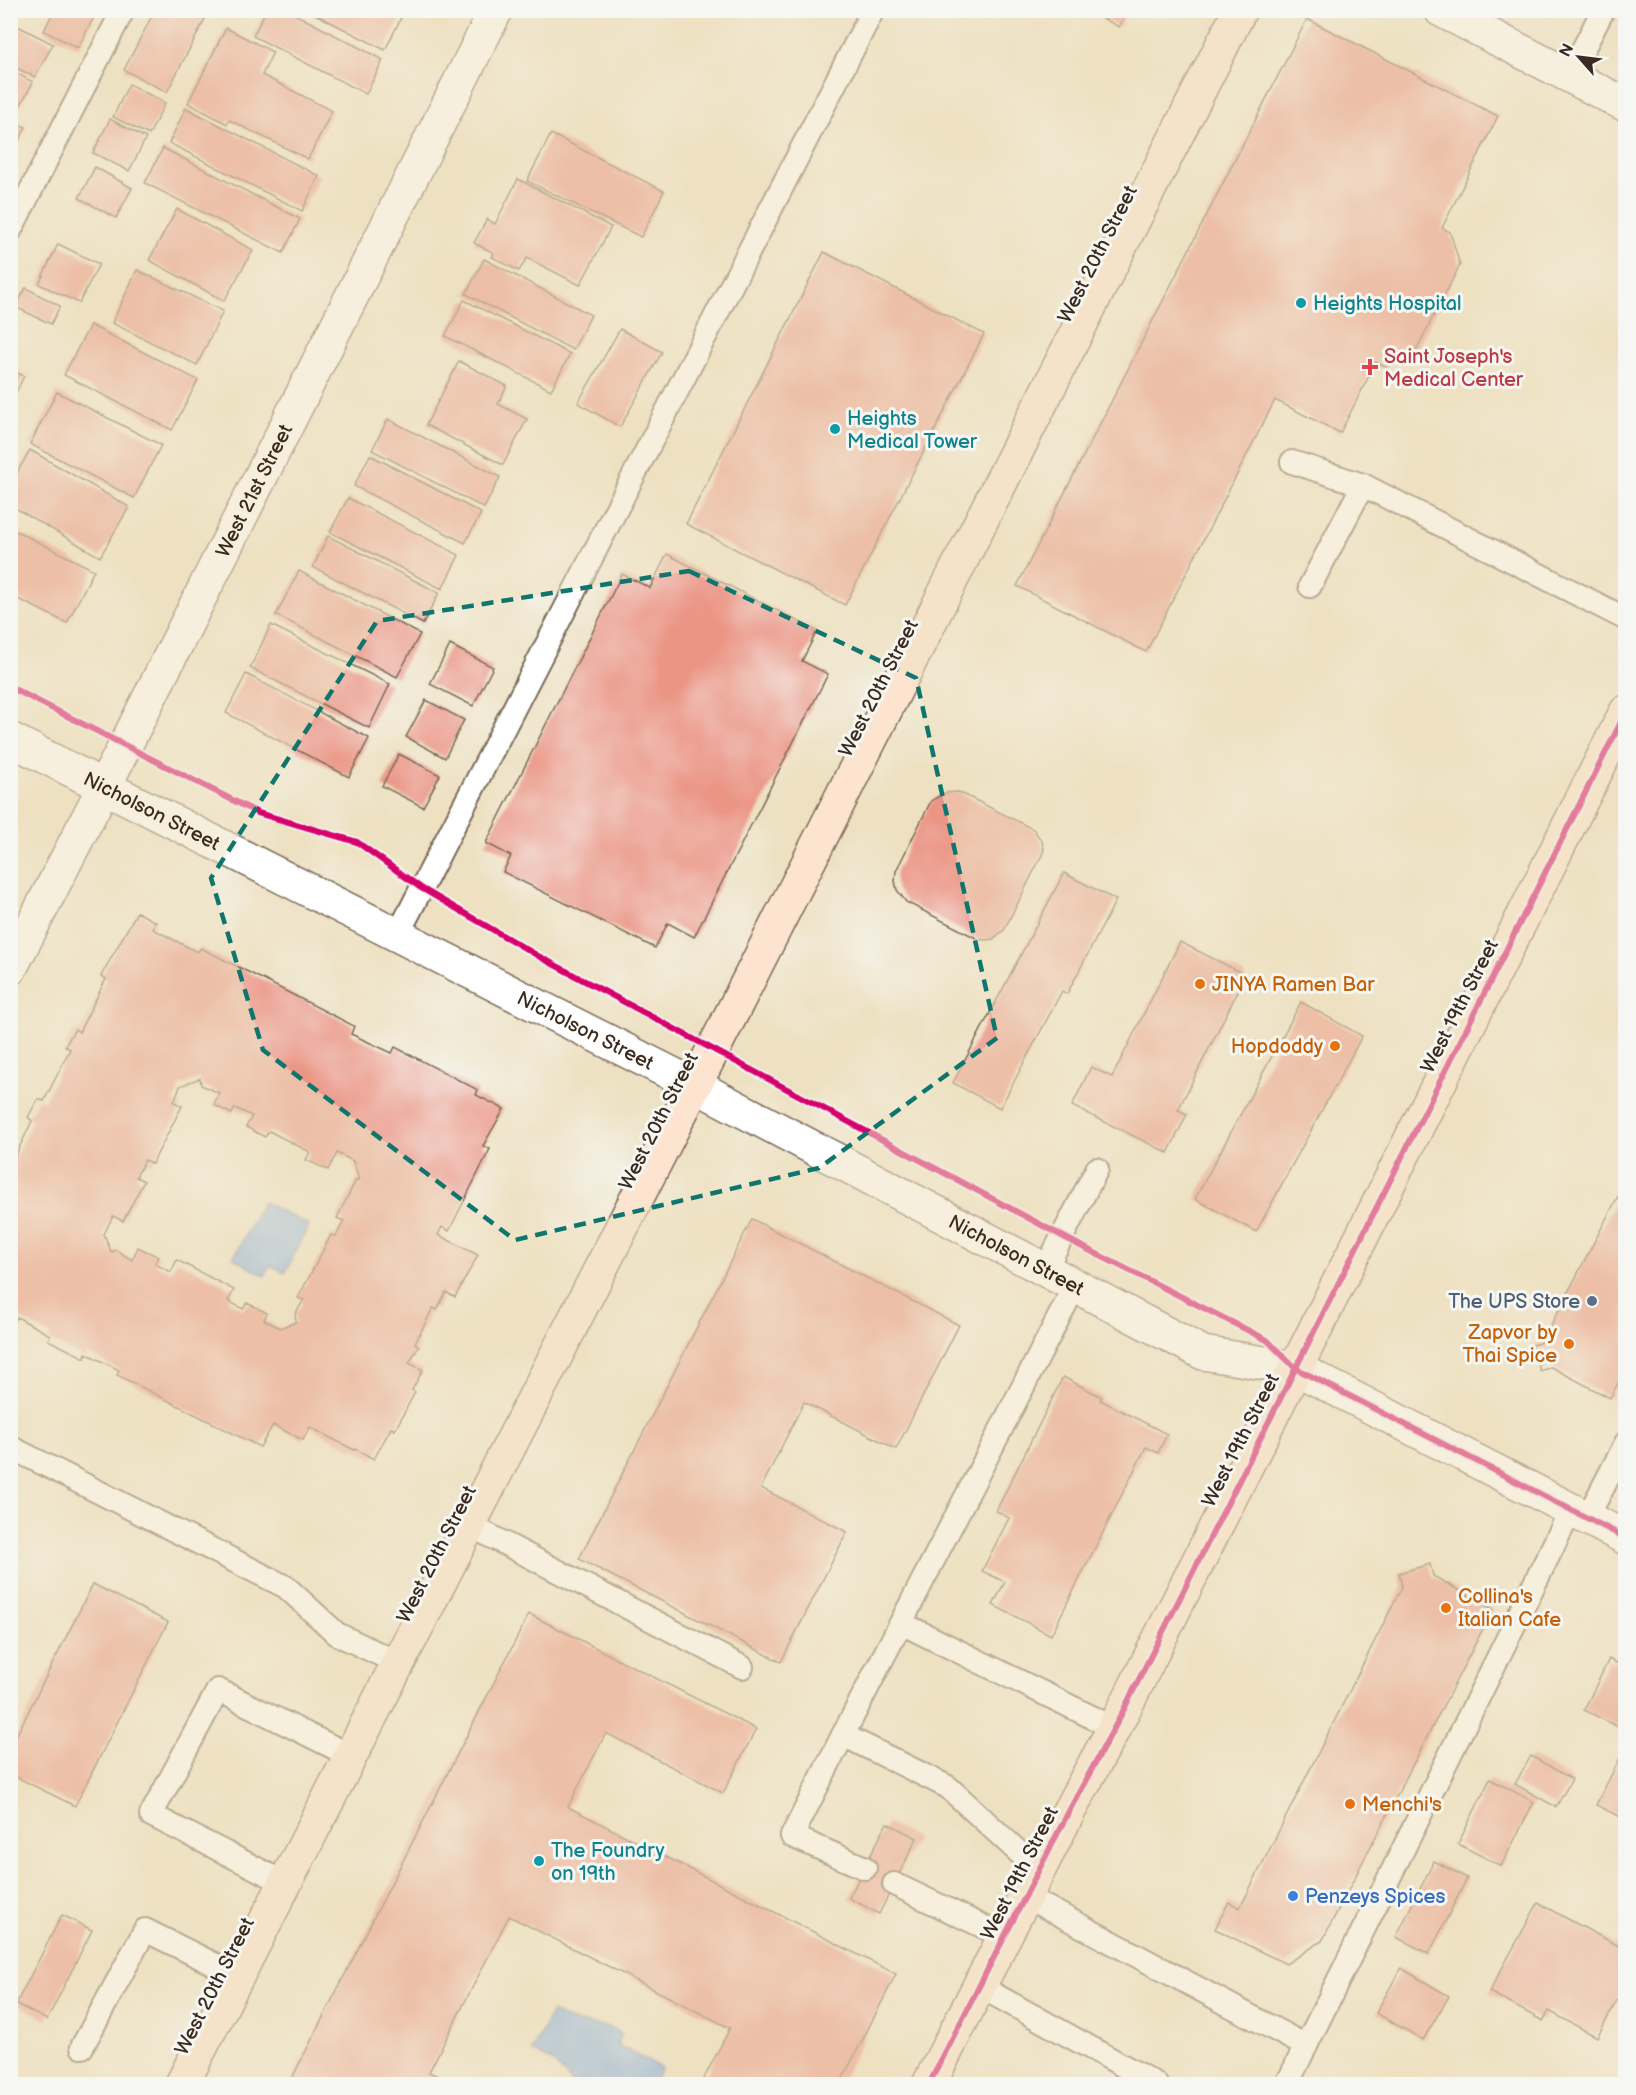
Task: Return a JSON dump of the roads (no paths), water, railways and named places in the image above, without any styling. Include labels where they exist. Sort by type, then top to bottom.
[{"type":"main road","name":"West 20th Street","points":[[182,2085],[694,1086],[1240,10]]},
{"type":"main road","name":"West 19th Street","points":[[934,2083],[979,1986],[1114,1728],[1626,712]]},
{"type":"street","name":"West 21st Street","points":[[10,969],[496,10]]},
{"type":"street","points":[[1441,10],[1626,105]]},
{"type":"street","name":"Nicholson Street","points":[[10,739],[694,1086],[1203,1353],[1295,1368],[1626,1538]]},
{"type":"lane","points":[[10,231],[123,10]]},
{"type":"lane","points":[[398,934],[873,10]]},
{"type":"lane","points":[[1569,77],[1603,10]]},
{"type":"lane","points":[[1292,462],[1363,484],[1626,619]]},
{"type":"lane","points":[[1310,586],[1363,484]]},
{"type":"lane","points":[[1046,1270],[1097,1169]]},
{"type":"lane","points":[[865,1868],[792,1836],[1075,1286]]},
{"type":"lane","points":[[1287,2085],[1579,1514],[1626,1443]]},
{"type":"lane","points":[[10,1447],[286,1587],[337,1634],[398,1663]]},
{"type":"lane","points":[[469,1525],[741,1667]]},
{"type":"lane","points":[[901,1623],[1114,1728]]},
{"type":"lane","points":[[285,1883],[151,1815],[218,1690],[351,1756]]},
{"type":"lane","points":[[843,1735],[948,1787],[1032,1883],[1306,2046]]},
{"type":"lane","points":[[894,1884],[1005,1937]]},
{"type":"lane","points":[[82,2047],[145,1930],[238,1976]]},
{"type":"lane","points":[[979,1986],[1156,2085]]},
{"type":"water","points":[[263,1202],[309,1225],[285,1273],[270,1265],[265,1276],[233,1258]]},
{"type":"water","points":[[552,2012],[572,2021],[605,2026],[622,2034],[617,2045],[661,2068],[653,2084],[573,2084],[552,2061],[532,2051]]},
{"type":"place","name":"Heights Hospital","points":[[1301,303]]},
{"type":"place","name":"Saint Joseph's Medical Center","points":[[1370,367]]},
{"type":"place","name":"Heights Medical Tower","points":[[835,429]]},
{"type":"place","name":"JINYA Ramen Bar","points":[[1200,984]]},
{"type":"place","name":"Hopdoddy","points":[[1335,1046]]},
{"type":"place","name":"The UPS Store","points":[[1592,1301]]},
{"type":"place","name":"Zapvor by Thai Spice","points":[[1569,1344]]},
{"type":"place","name":"Collina's Italian Cafe","points":[[1446,1608]]},
{"type":"place","name":"Menchi's","points":[[1350,1804]]},
{"type":"place","name":"The Foundry on 19th","points":[[539,1861]]},
{"type":"place","name":"Penzeys Spices","points":[[1293,1896]]}]
